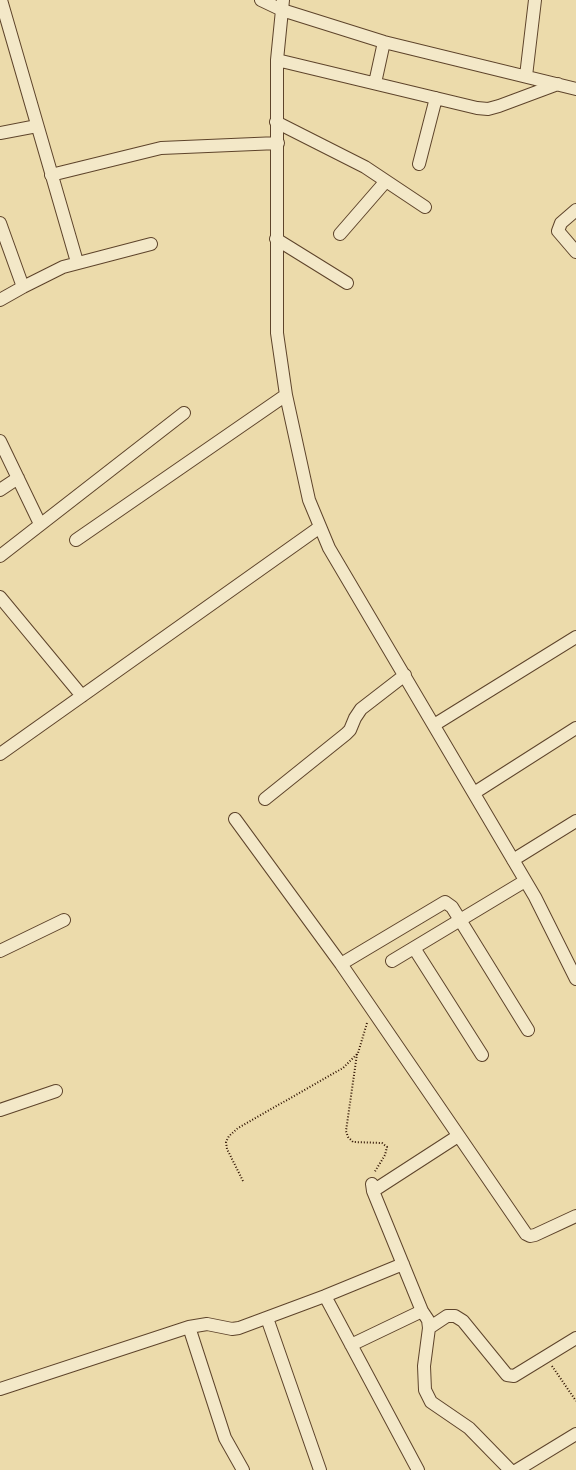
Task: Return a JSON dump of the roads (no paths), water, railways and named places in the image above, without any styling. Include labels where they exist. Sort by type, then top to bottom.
[{"type":"street","points":[[1,0],[77,262]]},
{"type":"street","points":[[261,0],[282,5],[384,42],[576,88]]},
{"type":"street","points":[[526,76],[535,0]]},
{"type":"street","points":[[282,5],[277,60],[276,122],[278,143],[276,238],[277,333],[286,395],[309,500],[329,548],[513,860],[564,952],[576,979]]},
{"type":"street","points":[[374,83],[384,42]]},
{"type":"street","points":[[277,60],[477,108],[488,109],[558,84]]},
{"type":"street","points":[[419,164],[436,98]]},
{"type":"street","points":[[276,122],[365,167],[425,207]]},
{"type":"street","points":[[0,133],[37,126]]},
{"type":"street","points":[[52,175],[161,148],[278,143]]},
{"type":"street","points":[[340,234],[386,181]]},
{"type":"street","points":[[576,210],[561,223],[558,231],[576,252]]},
{"type":"street","points":[[0,223],[22,286]]},
{"type":"street","points":[[276,238],[347,283]]},
{"type":"street","points":[[0,300],[22,286],[77,262],[151,244]]},
{"type":"street","points":[[76,540],[286,395]]},
{"type":"street","points":[[0,556],[184,413]]},
{"type":"street","points":[[0,441],[40,524]]},
{"type":"street","points":[[0,490],[18,478]]},
{"type":"street","points":[[0,754],[320,527]]},
{"type":"street","points":[[0,597],[82,696]]},
{"type":"street","points":[[434,725],[576,637]]},
{"type":"street","points":[[265,799],[346,734],[350,730],[361,709],[404,675]]},
{"type":"street","points":[[474,793],[576,728]]},
{"type":"street","points":[[235,819],[341,964],[526,1234],[530,1236],[576,1216]]},
{"type":"street","points":[[513,860],[576,821]]},
{"type":"street","points":[[392,961],[525,881]]},
{"type":"street","points":[[341,964],[445,902],[452,907],[528,1030]]},
{"type":"street","points":[[0,951],[64,920]]},
{"type":"street","points":[[414,948],[482,1055]]},
{"type":"street","points":[[0,1110],[56,1091]]},
{"type":"street","points":[[458,1136],[372,1187],[402,1264],[422,1311],[428,1320],[429,1328],[424,1366],[425,1390],[431,1402],[469,1428],[510,1470]]},
{"type":"street","points":[[0,1389],[189,1327],[207,1324],[232,1329],[267,1318],[325,1296],[402,1264]]},
{"type":"street","points":[[325,1296],[418,1470]]},
{"type":"street","points":[[351,1345],[422,1311]]},
{"type":"street","points":[[429,1328],[447,1316],[455,1316],[463,1321],[507,1375],[514,1376],[576,1338]]},
{"type":"street","points":[[267,1318],[320,1470]]},
{"type":"street","points":[[189,1327],[225,1438],[243,1470]]},
{"type":"street","points":[[517,1470],[576,1434]]}]
